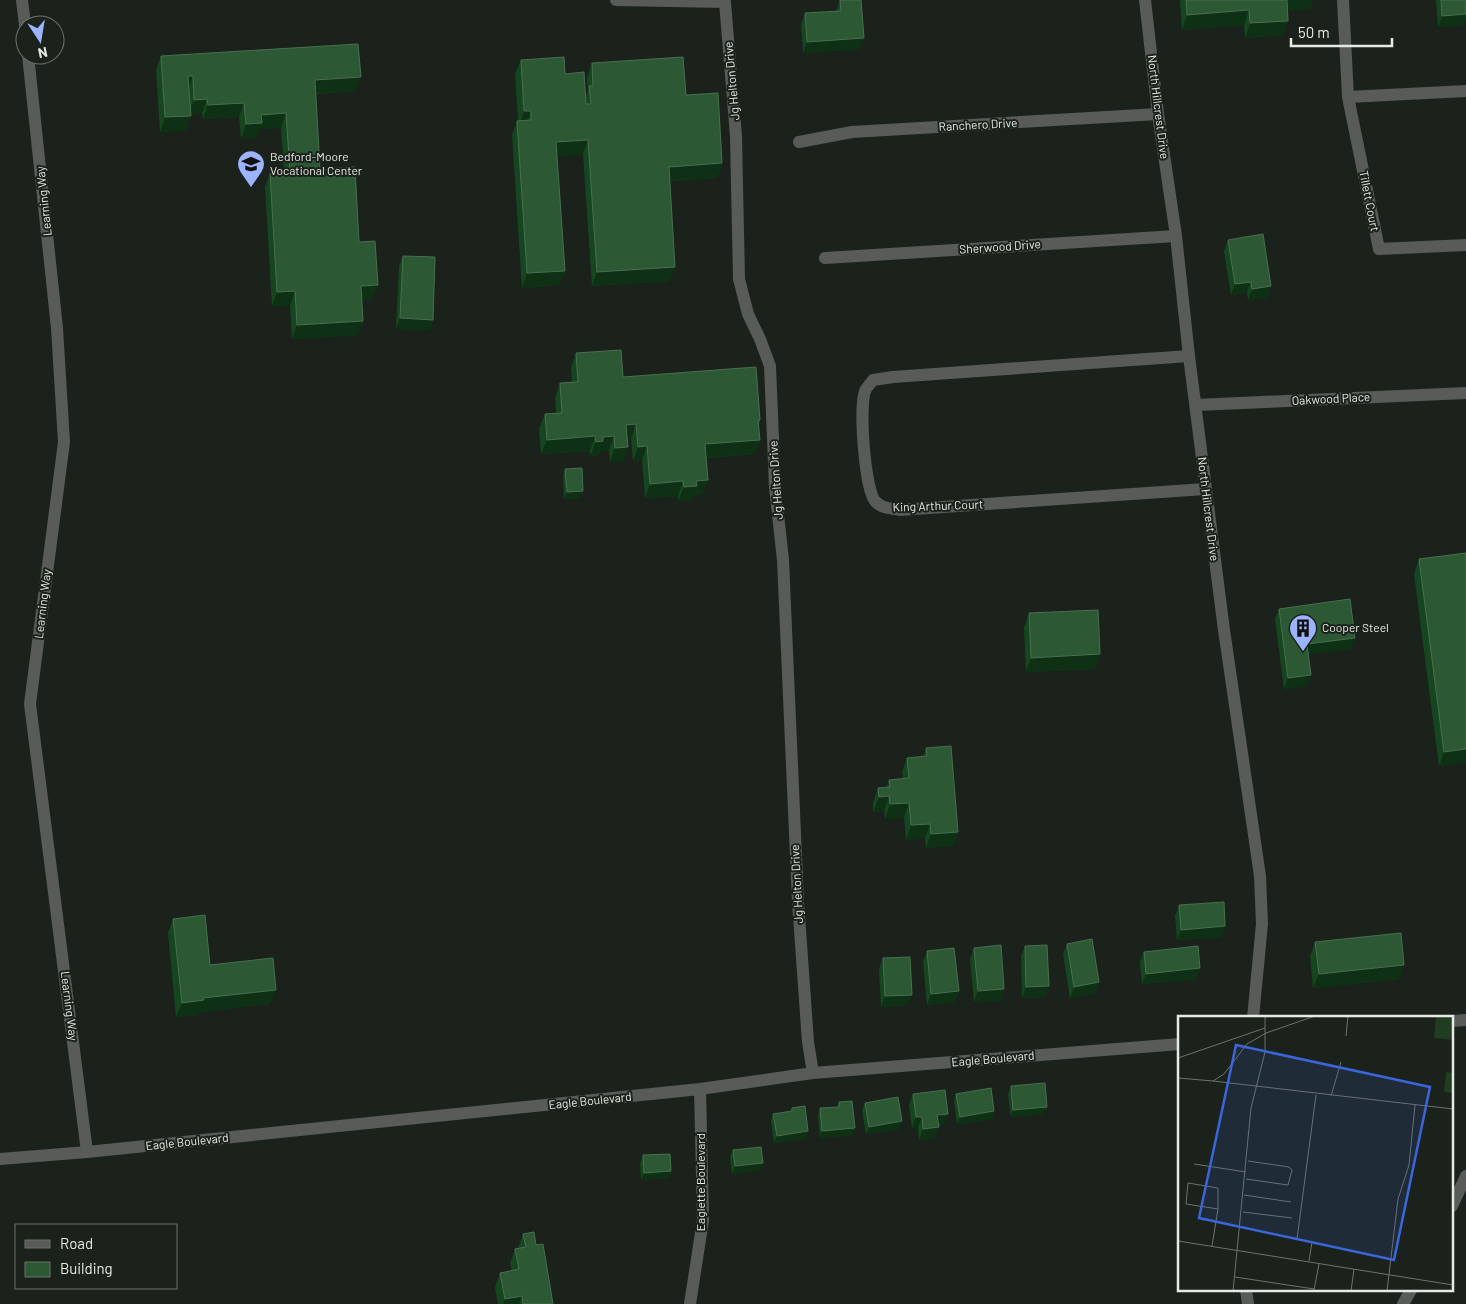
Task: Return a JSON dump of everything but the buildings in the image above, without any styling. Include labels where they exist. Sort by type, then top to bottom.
[{"type":"street","points":[[22,0],[24,15]]},
{"type":"street","name":"Jg Helton Drive","points":[[616,0],[725,2],[736,136],[738,279],[748,314],[770,366],[775,487],[783,560],[798,902],[808,1042],[813,1073]]},
{"type":"street","name":"North Hillcrest Drive","points":[[1145,0],[1224,630],[1260,876],[1262,924],[1253,1016]]},
{"type":"street","name":"Tillett Court","points":[[1343,0],[1348,97],[1379,249],[1466,245]]},
{"type":"street","name":"Learning Way","points":[[29,65],[57,328],[64,442],[30,704],[87,1152]]},
{"type":"street","points":[[1348,97],[1466,91]]},
{"type":"street","name":"Ranchero Drive","points":[[799,142],[852,132],[1158,114]]},
{"type":"street","name":"Sherwood Drive","points":[[825,258],[1176,236]]},
{"type":"street","name":"King Arthur Court","points":[[1189,356],[893,376],[873,380],[865,390],[862,419],[869,489],[874,500],[882,507],[900,510],[1206,490]]},
{"type":"street","name":"Oakwood Place","points":[[1196,406],[1466,393]]},
{"type":"street","name":"Eagle Boulevard","points":[[0,1159],[87,1152],[700,1089],[813,1073],[1178,1044]]},
{"type":"street","name":"Eaglette Boulevard","points":[[690,1304],[703,1220],[700,1089]]},
{"type":"street","points":[[1454,1202],[1466,1176]]},
{"type":"street","points":[[1403,1304],[1410,1292]]},
{"type":"place","name":"Bedford-Moore Vocational Center","points":[[251,188]]},
{"type":"place","name":"Cooper Steel","points":[[1303,652]]}]
